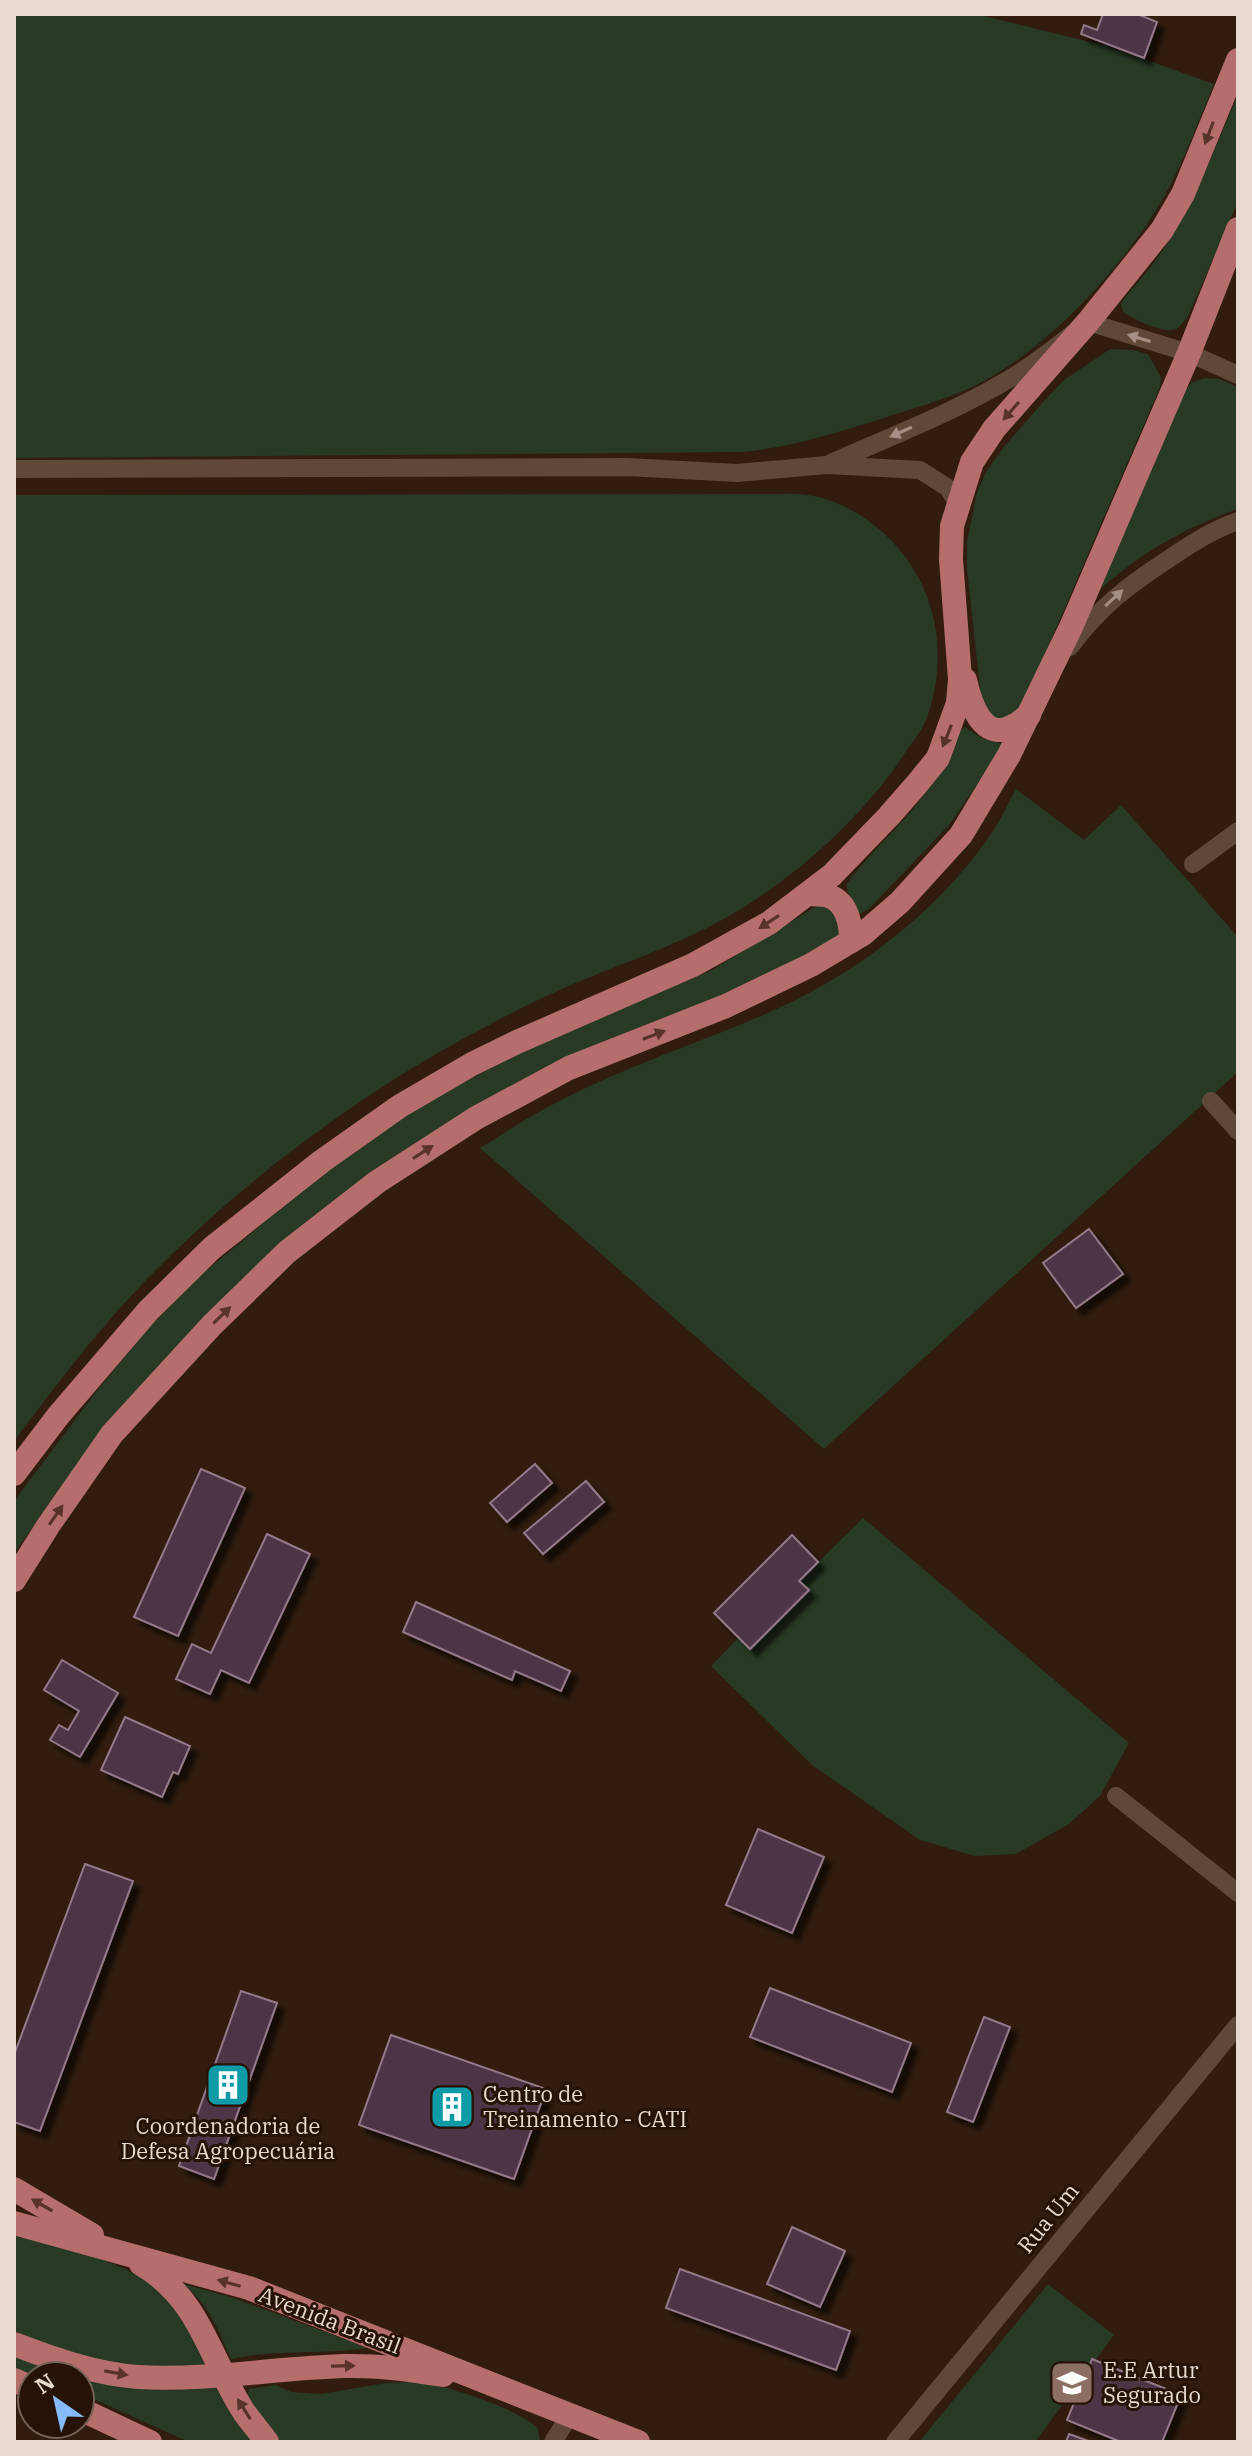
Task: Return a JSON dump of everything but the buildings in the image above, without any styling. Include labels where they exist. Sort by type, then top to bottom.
[{"type":"main road","points":[[14,1474],[58,1416],[148,1311],[223,1239],[322,1161],[400,1106],[472,1064],[693,965],[769,923],[832,875],[889,816],[938,758],[958,703],[960,679],[951,559],[952,526],[972,462],[994,429],[1088,322],[1162,230],[1183,194],[1238,60]]},
{"type":"main road","points":[[14,1580],[48,1526],[122,1423],[212,1325],[287,1252],[377,1182],[476,1118],[569,1068],[726,1006],[811,965],[851,941],[900,902],[961,835],[1009,755],[1071,627],[1189,353],[1238,229]]},
{"type":"main road","points":[[1202,321],[1238,265]]},
{"type":"main road","points":[[959,651],[971,703],[981,721],[991,728],[1003,730],[1029,715]]},
{"type":"main road","points":[[809,894],[829,896],[844,908],[851,925],[851,941]]},
{"type":"main road","points":[[14,2189],[160,2275],[197,2319],[244,2411],[267,2442]]},
{"type":"main road","name":"Avenida Brasil","points":[[14,2223],[249,2288],[638,2442]]},
{"type":"main road","points":[[14,2344],[78,2366],[136,2377],[348,2366],[394,2368],[485,2382]]},
{"type":"main road","points":[[96,2417],[150,2442]]},
{"type":"street","points":[[827,465],[952,409],[1019,373],[1088,322],[1189,353],[1238,375]]},
{"type":"street","points":[[14,469],[627,467],[737,473],[827,465],[920,470],[948,488],[958,504]]},
{"type":"street","points":[[1046,678],[1090,621],[1125,587],[1197,540],[1238,521]]},
{"type":"street","points":[[1197,540],[1238,530]]},
{"type":"street","points":[[1193,864],[1238,831]]},
{"type":"street","points":[[1211,1101],[1238,1131]]},
{"type":"street","points":[[1116,1796],[1238,1893]]},
{"type":"street","name":"Rua Um","points":[[895,2442],[1238,2025]]},
{"type":"street","points":[[553,2442],[569,2416]]},
{"type":"green space","points":[[14,14],[976,14],[1107,46],[1214,84],[1165,195],[1128,250],[1081,305],[998,373],[949,397],[866,424],[797,443],[743,452],[14,458]]},
{"type":"green space","points":[[1238,94],[1238,202],[1187,318],[1172,330],[1150,326],[1123,312],[1121,303],[1156,260],[1181,221]]},
{"type":"green space","points":[[1110,349],[1148,354],[1161,377],[1160,387],[1026,698],[1017,710],[1002,720],[990,716],[982,704],[979,679],[967,569],[967,541],[977,492],[986,472],[1003,448],[1044,401],[1064,380]]},
{"type":"green space","points":[[1204,378],[1220,379],[1238,387],[1238,509],[1161,545],[1126,568],[1093,596],[1180,398],[1191,383]]},
{"type":"green space","points":[[798,494],[822,498],[852,510],[891,540],[921,583],[934,620],[938,659],[933,698],[925,722],[868,802],[794,872],[739,910],[677,942],[547,996],[451,1045],[378,1090],[285,1156],[196,1232],[133,1294],[87,1346],[14,1441],[14,495]]},
{"type":"green space","points":[[965,727],[981,738],[1002,744],[949,825],[869,909],[860,914],[852,905],[846,885],[924,794],[934,780],[950,744]]},
{"type":"green space","points":[[1016,789],[1084,840],[1121,805],[1238,937],[1238,1072],[824,1449],[480,1148],[573,1094],[790,1003],[855,966],[941,895],[989,837]]},
{"type":"green space","points":[[820,904],[835,913],[840,934],[810,954],[377,1170],[49,1505],[14,1553],[14,1501],[95,1393],[148,1329],[195,1280],[303,1190],[361,1144],[434,1098],[543,1041],[712,970]]},
{"type":"green space","points":[[863,1518],[1129,1743],[1100,1796],[1069,1824],[1016,1854],[975,1856],[920,1840],[812,1765],[711,1666],[739,1637],[751,1648],[808,1590],[799,1581]]},
{"type":"green space","points":[[14,2236],[79,2252],[144,2280],[177,2307],[211,2366],[156,2368],[83,2360],[14,2334]]},
{"type":"green space","points":[[183,2284],[234,2298],[368,2348],[231,2359],[206,2309]]},
{"type":"green space","points":[[1048,2284],[1114,2335],[1035,2442],[919,2442]]},
{"type":"green space","points":[[14,2355],[28,2360],[16,2360],[14,2368]]},
{"type":"green space","points":[[96,2380],[219,2388],[253,2442],[189,2442],[96,2400]]},
{"type":"green space","points":[[386,2383],[424,2383],[484,2400],[538,2428],[540,2442],[280,2442],[247,2398],[249,2389],[276,2385],[291,2392],[321,2394]]},
{"type":"place","name":"Coordenadoria de Defesa Agropecuária","points":[[228,2085]]},
{"type":"place","name":"Centro de Treinamento - CATI","points":[[452,2107]]},
{"type":"place","name":"E.E Artur Segurado","points":[[1072,2383]]}]
